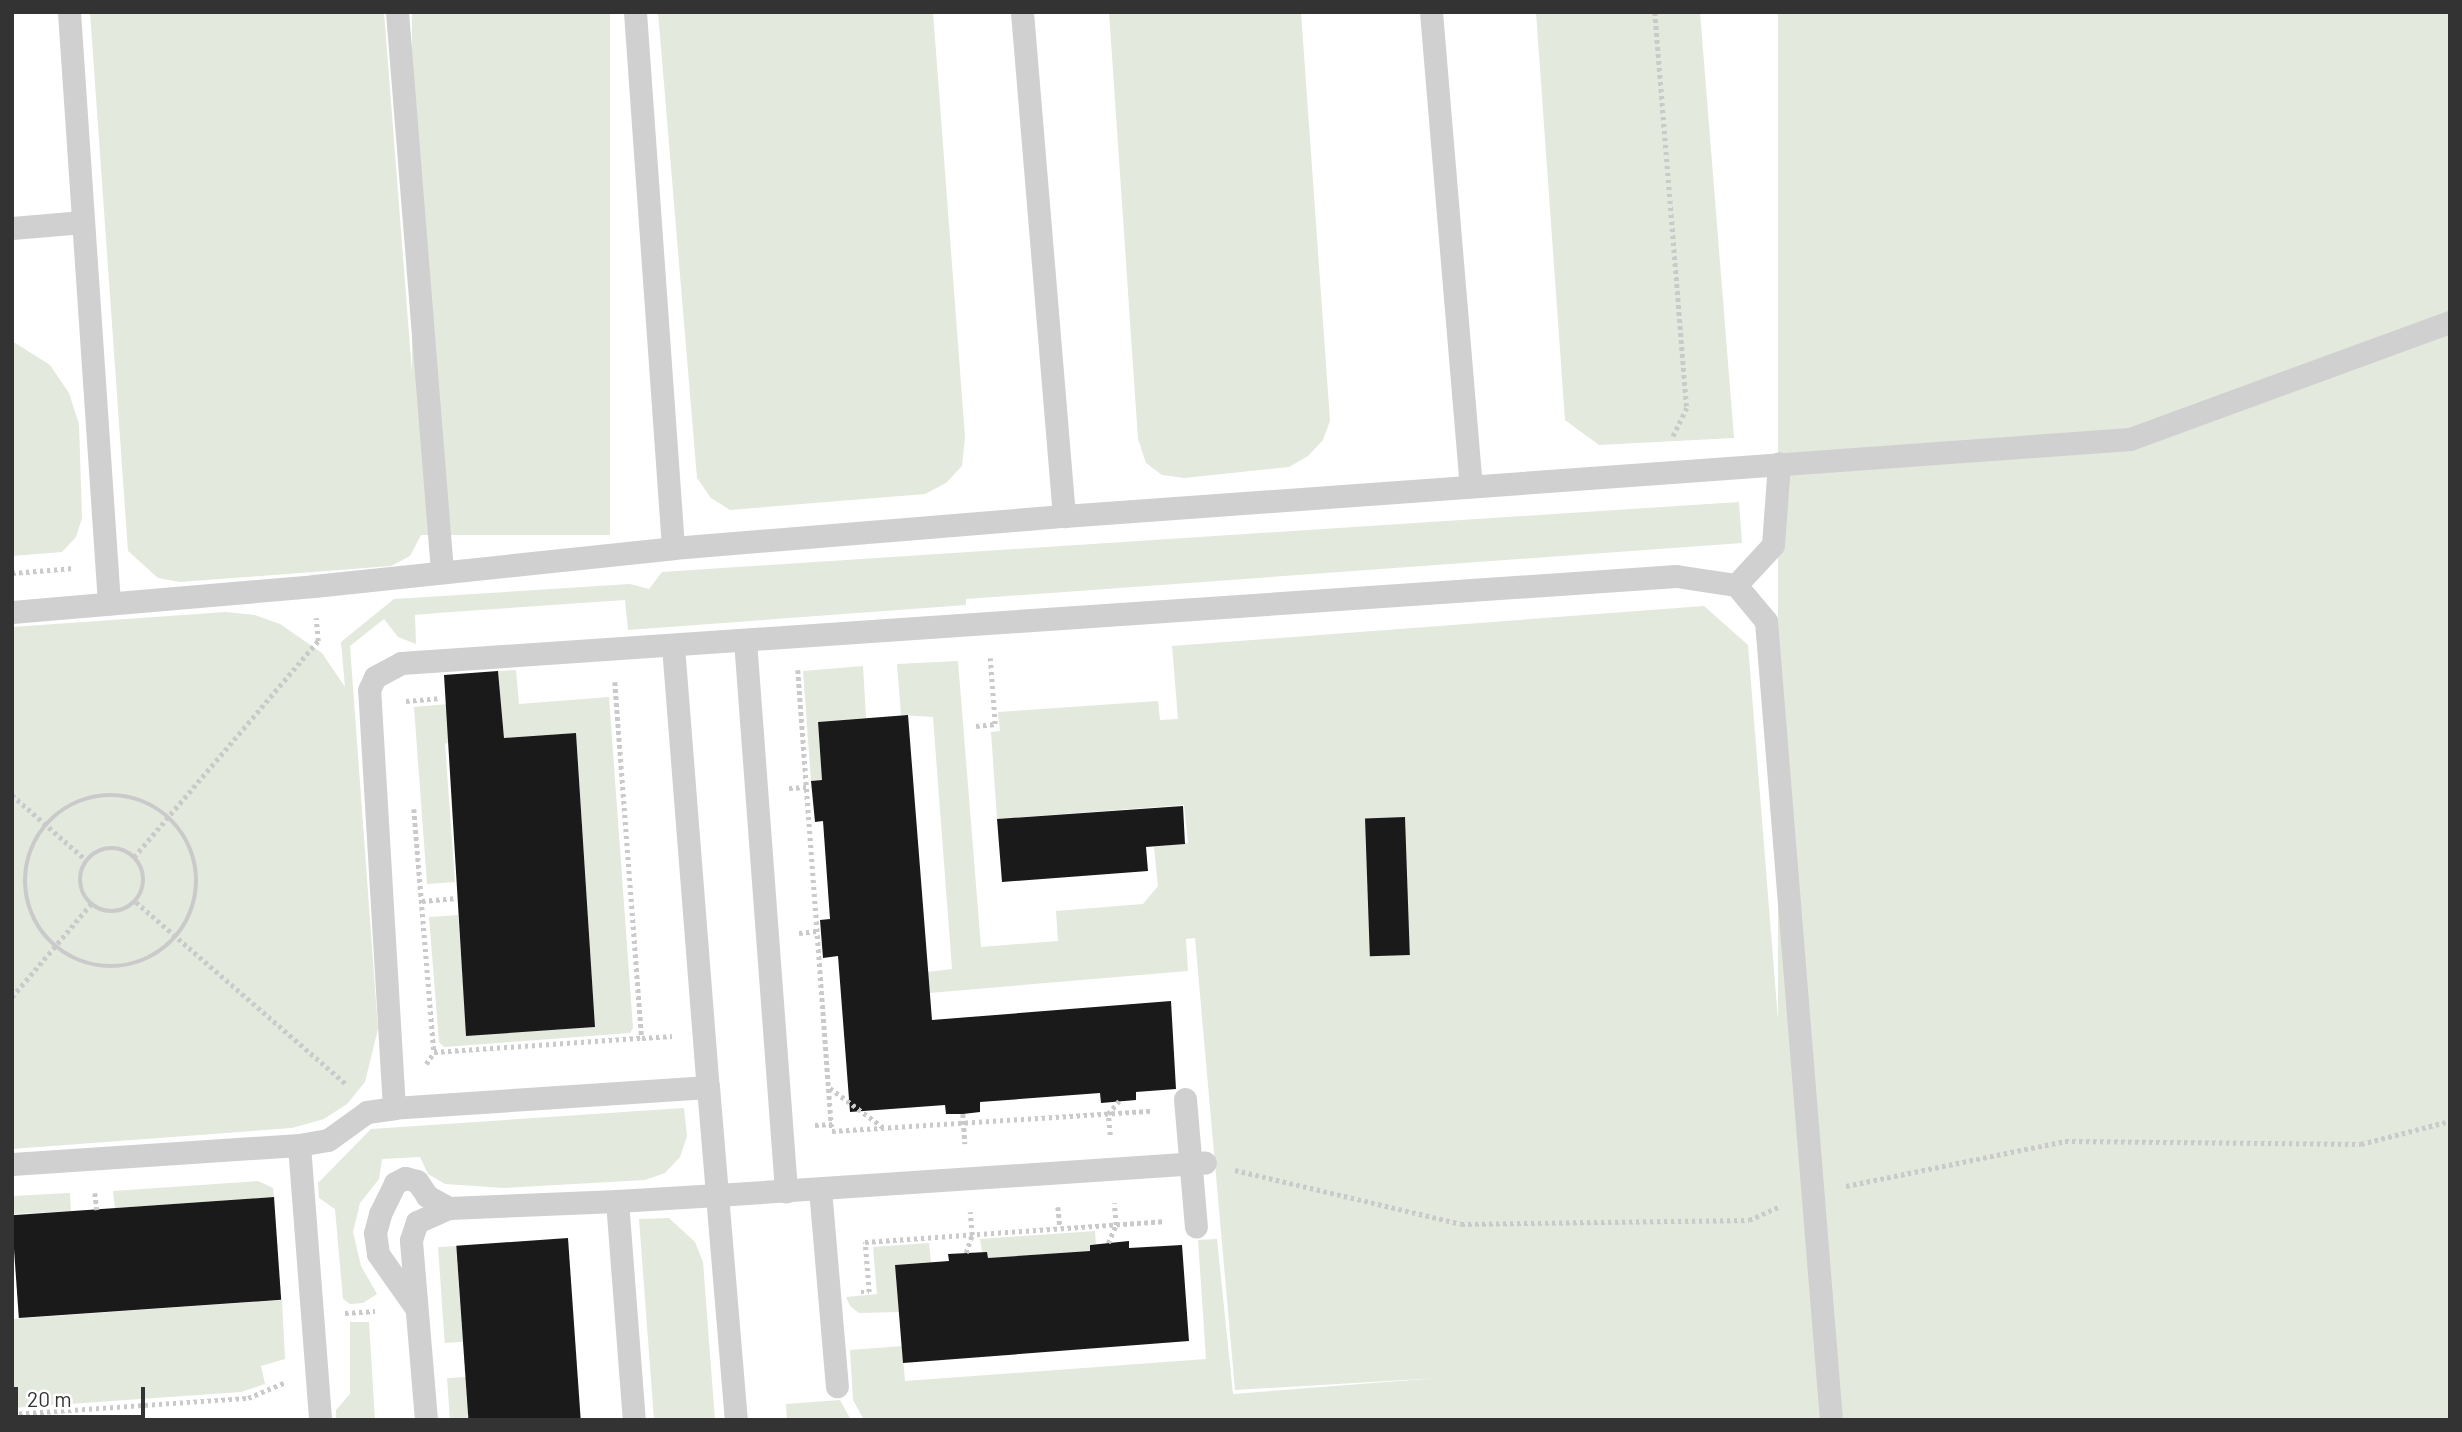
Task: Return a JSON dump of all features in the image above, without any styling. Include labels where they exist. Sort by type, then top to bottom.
[{"type":"lane","points":[[69,12],[109,604]]},
{"type":"lane","points":[[397,12],[442,571]]},
{"type":"lane","points":[[635,12],[674,548]]},
{"type":"lane","points":[[1022,12],[1064,516]]},
{"type":"lane","points":[[1431,12],[1471,486]]},
{"type":"lane","points":[[12,228],[83,222]]},
{"type":"lane","points":[[12,612],[314,586],[674,548],[1064,516],[2130,439],[2450,322]]},
{"type":"lane","points":[[1736,585],[1773,545],[1779,463]]},
{"type":"lane","points":[[394,1108],[369,690],[375,677],[401,663],[1676,576],[1736,585],[1766,621],[1831,1420]]},
{"type":"lane","points":[[745,640],[786,1191]]},
{"type":"lane","points":[[674,646],[736,1420]]},
{"type":"lane","points":[[12,1164],[299,1145],[328,1140],[368,1112],[394,1108],[708,1087]]},
{"type":"lane","points":[[1185,1099],[1198,1163],[1186,1224]]},
{"type":"lane","points":[[299,1145],[320,1420]]},
{"type":"lane","points":[[426,1420],[411,1240],[417,1222],[433,1211],[820,1189],[1198,1163]]},
{"type":"lane","points":[[416,1308],[378,1254],[375,1233],[380,1214],[395,1183],[405,1178],[417,1181],[426,1196],[449,1209]]},
{"type":"lane","points":[[820,1189],[837,1386]]},
{"type":"lane","points":[[617,1201],[634,1420]]},
{"type":"path","points":[[1649,472],[1687,408],[1655,12]]},
{"type":"path","points":[[12,573],[106,565]]},
{"type":"path","points":[[134,857],[318,641],[314,586]]},
{"type":"path","points":[[612,650],[642,1038]]},
{"type":"path","points":[[976,726],[995,724],[990,651],[980,652]]},
{"type":"path","points":[[401,663],[406,715]]},
{"type":"path","points":[[798,666],[810,801],[832,1131],[1155,1111]]},
{"type":"path","points":[[405,702],[447,697]]},
{"type":"path","points":[[105,794],[128,796],[169,816],[194,853],[198,875],[193,908],[178,937],[161,953],[119,968],[74,960],[55,947],[40,931],[24,888],[33,844],[45,825],[62,810],[105,794]]},
{"type":"path","points":[[12,795],[87,861]]},
{"type":"path","points":[[394,1108],[434,1052],[412,795]]},
{"type":"path","points":[[115,848],[134,857],[144,885],[136,902],[128,909],[109,912],[91,904],[80,879],[87,861],[115,848]]},
{"type":"path","points":[[422,901],[457,898]]},
{"type":"path","points":[[136,902],[346,1084]]},
{"type":"path","points":[[12,997],[91,904]]},
{"type":"path","points":[[434,1052],[704,1035]]},
{"type":"path","points":[[829,1087],[884,1128]]},
{"type":"path","points":[[95,1185],[97,1210]]},
{"type":"path","points":[[829,1294],[869,1292],[865,1242],[1186,1224]]},
{"type":"path","points":[[12,1414],[248,1398],[295,1379]]},
{"type":"shaded area","points":[[90,12],[384,12],[423,514],[421,535],[410,556],[391,566],[180,582],[158,578],[128,551]]},
{"type":"shaded area","points":[[412,12],[610,12],[610,535],[412,535]]},
{"type":"shaded area","points":[[658,12],[933,12],[965,437],[962,466],[946,483],[925,494],[730,510],[711,498],[697,478]]},
{"type":"shaded area","points":[[1109,12],[1301,12],[1330,421],[1323,440],[1308,456],[1289,467],[1184,478],[1162,475],[1146,463],[1138,439]]},
{"type":"shaded area","points":[[1536,12],[1700,12],[1734,438],[1599,445],[1565,420]]},
{"type":"shaded area","points":[[1778,12],[2450,12],[2450,1420],[1778,1420]]},
{"type":"shaded area","points":[[12,341],[50,365],[69,393],[79,424],[82,518],[76,537],[62,552],[12,556]]},
{"type":"shaded area","points":[[1739,502],[1742,543],[966,599],[966,605],[628,630],[625,600],[437,613],[415,615],[416,644],[398,637],[384,619],[350,646],[378,1029],[365,1082],[347,1104],[324,1119],[292,1128],[12,1149],[12,627],[226,612],[255,615],[280,624],[322,653],[345,687],[341,642],[394,599],[630,584],[649,589],[662,572]]},
{"type":"shaded area","points":[[1704,606],[1748,645],[1810,1420],[864,1420],[853,1400],[850,1350],[902,1346],[905,1381],[1206,1359],[1198,1240],[1217,1239],[1233,1394],[1438,1378],[1235,1390],[1195,938],[1186,939],[1188,971],[929,993],[927,972],[952,969],[933,717],[901,715],[897,664],[958,661],[981,947],[1058,941],[1056,911],[1143,904],[1158,886],[1154,847],[1188,843],[1184,805],[997,819],[991,732],[1000,731],[998,712],[1158,701],[1160,720],[1178,719],[1172,646]]},
{"type":"shaded area","points":[[863,666],[866,718],[818,722],[822,780],[811,781],[803,671]]},
{"type":"shaded area","points":[[516,670],[519,704],[609,697],[633,1028],[630,1033],[444,1047],[439,1042],[429,917],[458,915],[467,1035],[595,1027],[576,733],[504,738],[498,671]]},
{"type":"shaded area","points":[[448,704],[451,742],[445,744],[455,882],[427,884],[414,707]]},
{"type":"shaded area","points":[[684,1108],[687,1136],[680,1157],[665,1173],[645,1180],[504,1188],[445,1184],[428,1174],[420,1157],[382,1159],[379,1179],[360,1203],[353,1232],[361,1266],[377,1294],[363,1303],[350,1304],[343,1299],[335,1209],[319,1198],[318,1183],[371,1129]]},
{"type":"shaded area","points":[[258,1181],[273,1188],[274,1197],[115,1208],[113,1191]]},
{"type":"shaded area","points":[[70,1193],[71,1211],[13,1214],[12,1196]]},
{"type":"shaded area","points":[[669,1218],[695,1242],[703,1262],[715,1420],[654,1420],[639,1219]]},
{"type":"shaded area","points":[[1095,1231],[1096,1244],[1090,1244],[1090,1251],[988,1258],[987,1252],[982,1252],[980,1239]]},
{"type":"shaded area","points":[[929,1243],[931,1262],[895,1265],[899,1312],[859,1313],[850,1306],[846,1297],[877,1294],[873,1247]]},
{"type":"shaded area","points":[[456,1246],[463,1342],[445,1343],[438,1247]]},
{"type":"shaded area","points":[[282,1300],[285,1359],[261,1366],[265,1384],[241,1392],[12,1408],[12,1319]]},
{"type":"shaded area","points":[[350,1322],[369,1322],[375,1420],[336,1418],[336,1410],[350,1394]]},
{"type":"shaded area","points":[[466,1377],[469,1420],[450,1420],[447,1378]]},
{"type":"shaded area","points":[[840,1400],[851,1420],[787,1420],[786,1404]]},
{"type":"building","points":[[498,671],[504,738],[576,733],[595,1027],[466,1036],[444,675]]},
{"type":"building","points":[[908,715],[932,1020],[1171,1001],[1176,1089],[1136,1092],[1136,1100],[1101,1103],[1100,1093],[980,1102],[980,1112],[963,1114],[946,1114],[945,1105],[850,1112],[838,956],[823,958],[820,920],[830,919],[823,821],[815,822],[811,781],[822,780],[818,722]]},
{"type":"building","points":[[1183,806],[1185,844],[1146,847],[1148,871],[1002,882],[997,819]]},
{"type":"building","points":[[1405,817],[1410,955],[1370,956],[1365,818]]},
{"type":"building","points":[[274,1197],[281,1300],[19,1318],[12,1215]]},
{"type":"building","points":[[568,1238],[581,1420],[468,1420],[456,1246]]},
{"type":"building","points":[[1129,1241],[1129,1248],[1182,1245],[1189,1341],[903,1363],[895,1265],[949,1261],[948,1254],[987,1252],[988,1258],[1090,1251],[1090,1245]]}]
